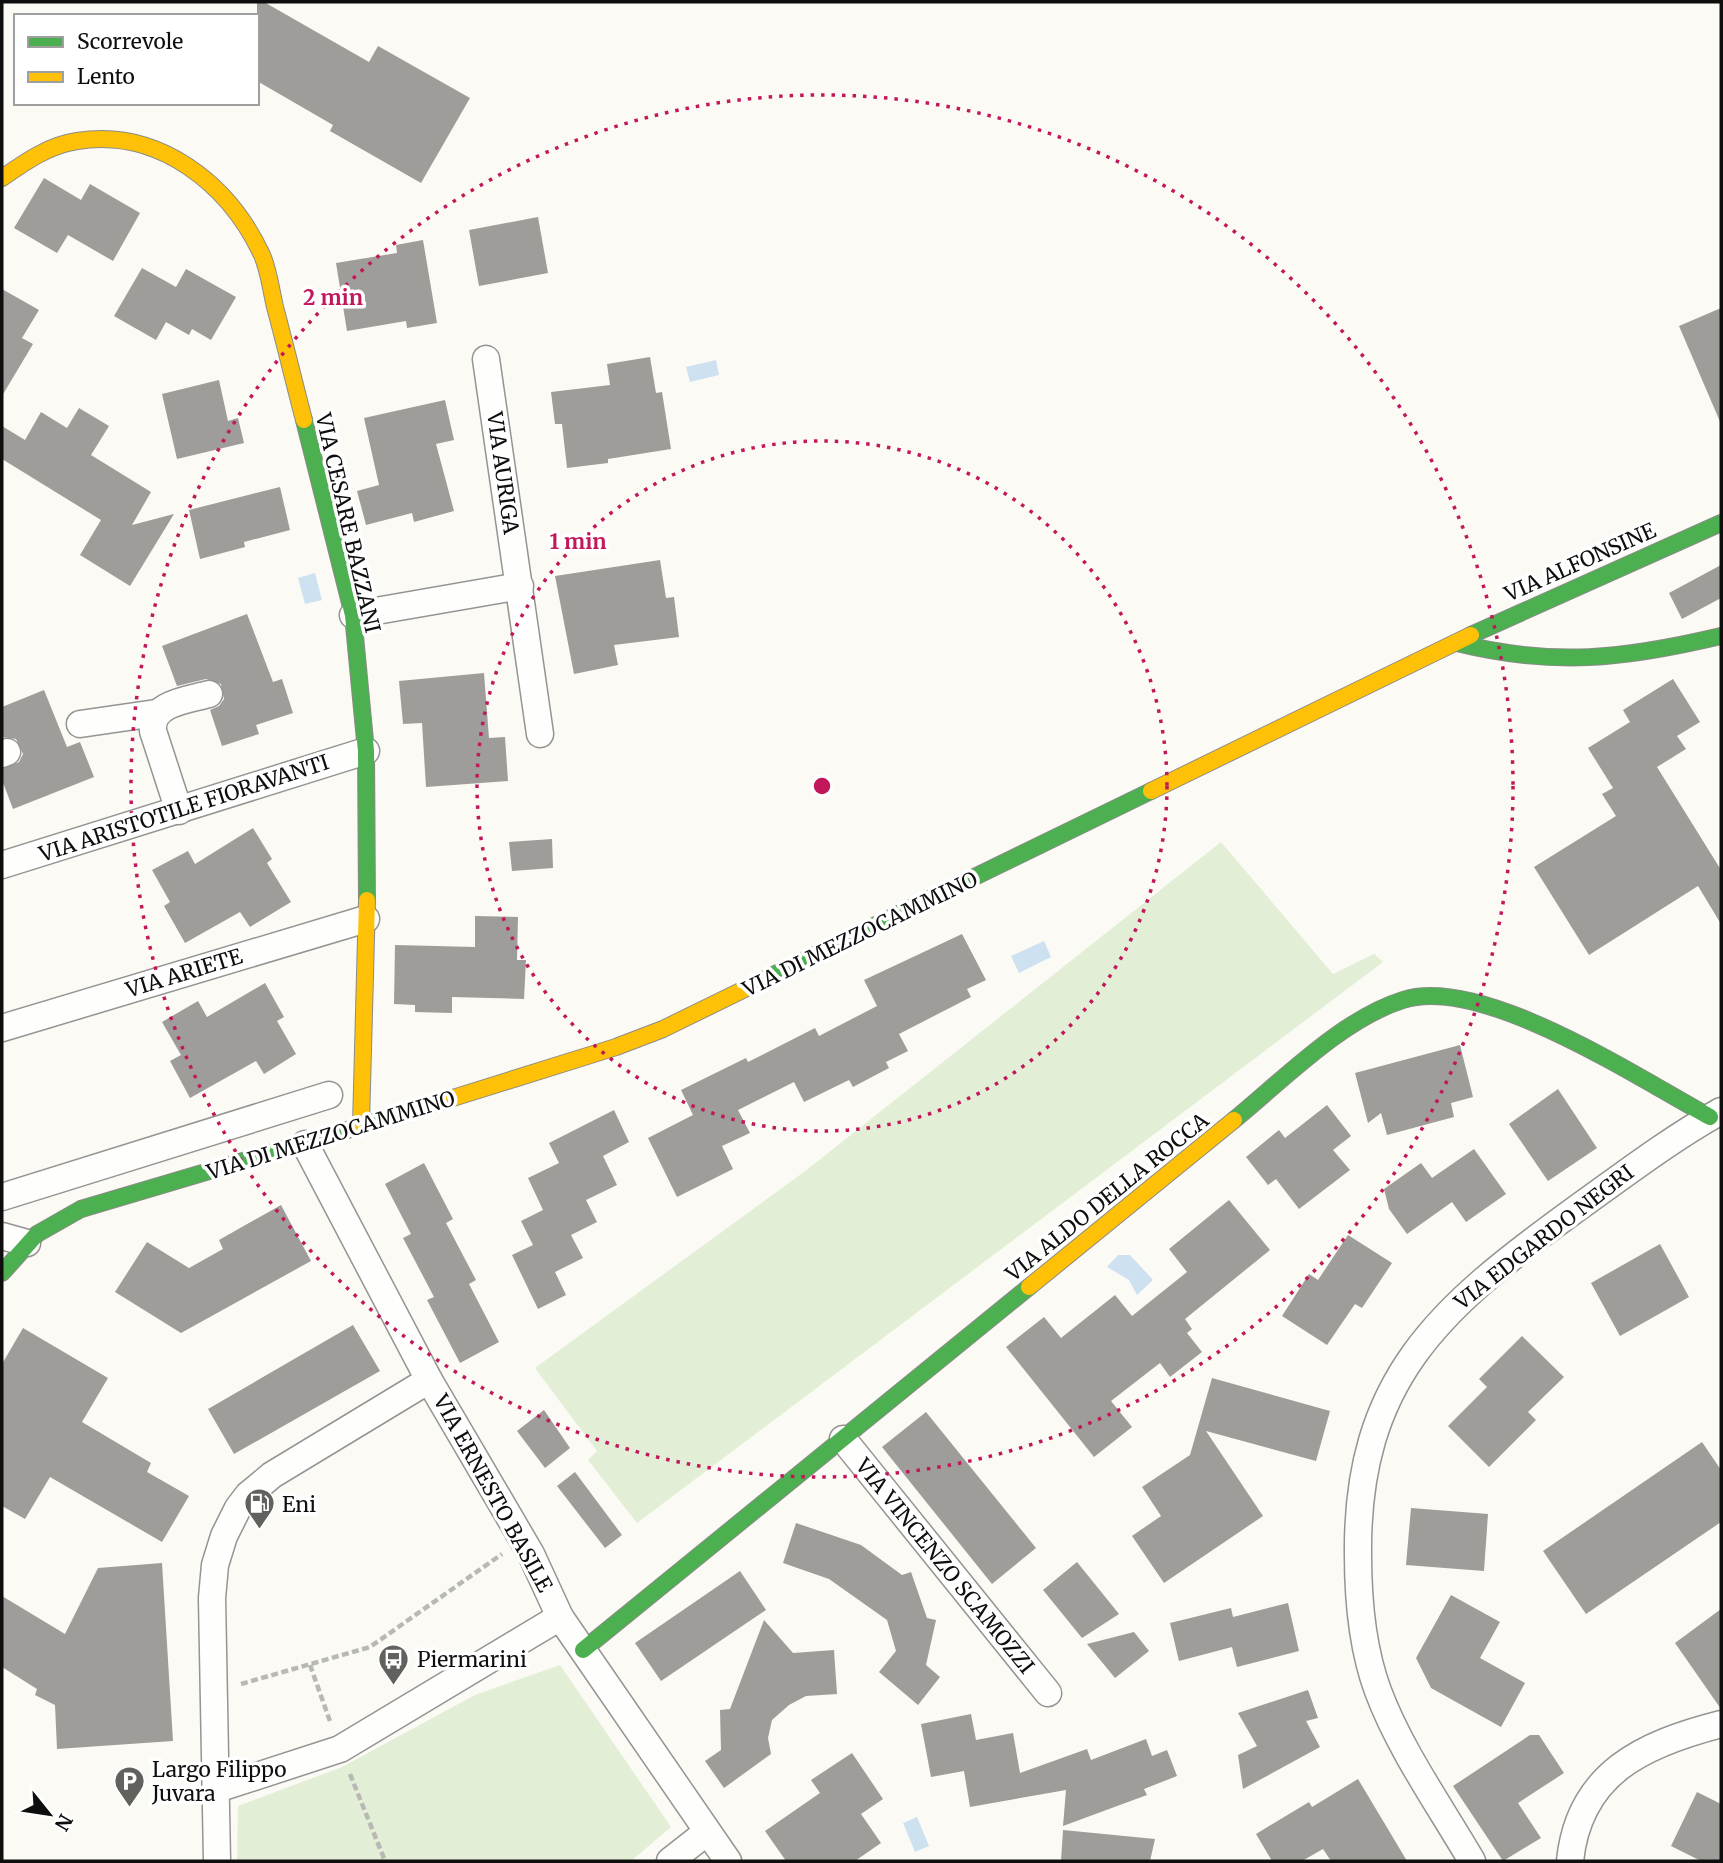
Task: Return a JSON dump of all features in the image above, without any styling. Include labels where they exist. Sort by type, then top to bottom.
[{"type":"street","name":"VIA CESARE BAZZANI","points":[[2,178],[23,161],[51,147],[81,139],[119,140],[177,157],[204,175],[235,206],[254,237],[274,295],[308,444],[353,615],[366,751],[369,834],[360,1125]]},
{"type":"street","name":"VIA AURIGA","points":[[486,359],[540,734]]},
{"type":"street","name":"VIA ALFONSINE","points":[[1457,643],[1509,616],[1721,523]]},
{"type":"street","points":[[353,615],[520,586]]},
{"type":"street","points":[[1457,643],[1521,657],[1561,658],[1625,654],[1721,636]]},
{"type":"street","name":"VIA DI MEZZOCAMMINO","points":[[2,1273],[27,1242],[50,1225],[81,1209],[305,1144],[616,1047],[663,1029],[1457,643]]},
{"type":"street","points":[[80,724],[156,713],[209,694]]},
{"type":"street","points":[[156,713],[153,731],[179,811]]},
{"type":"street","name":"VIA ARISTOTILE FIORAVANTI","points":[[2,865],[366,751]]},
{"type":"street","name":"VIA ARIETE","points":[[2,1028],[366,919]]},
{"type":"street","name":"VIA ALDO DELLA ROCCA","points":[[583,1650],[1333,1040],[1371,1014],[1396,1002],[1442,993],[1472,999],[1579,1047],[1716,1114]]},
{"type":"street","name":"VIA DI MEZZOCAMMINO","points":[[2,1197],[329,1095]]},
{"type":"street","name":"VIA EDGARDO NEGRI","points":[[1472,1861],[1390,1719],[1372,1671],[1360,1608],[1357,1516],[1370,1444],[1385,1404],[1408,1362],[1451,1308],[1554,1225],[1716,1114]]},
{"type":"street","name":"VIA ERNESTO BASILE","points":[[305,1144],[429,1380],[523,1540],[559,1618],[728,1861]]},
{"type":"street","points":[[2,1236],[27,1242]]},
{"type":"street","points":[[217,1861],[211,1634],[215,1564],[224,1536],[238,1507],[272,1475],[429,1380]]},
{"type":"street","name":"VIA VINCENZO SCAMOZZI","points":[[843,1439],[1048,1693]]},
{"type":"street","points":[[217,1789],[340,1749],[559,1618]]},
{"type":"street","points":[[1570,1861],[1573,1842],[1586,1803],[1607,1775],[1633,1757],[1666,1742],[1721,1724]]},
{"type":"street","points":[[670,1861],[707,1832]]},
{"type":"path","points":[[214,1691],[365,1649],[381,1641],[523,1540]]},
{"type":"path","points":[[310,1665],[385,1861]]},
{"type":"green space","points":[[1221,842],[1333,974],[1374,954],[1383,962],[637,1523],[588,1460],[597,1451],[535,1368],[804,1172]]},
{"type":"green space","points":[[560,1665],[671,1827],[631,1861],[237,1861],[238,1806],[342,1767],[475,1695]]},
{"type":"water","points":[[716,360],[719,375],[690,382],[686,367]]},
{"type":"water","points":[[315,573],[322,600],[305,604],[298,578]]},
{"type":"water","points":[[1044,941],[1051,957],[1019,973],[1011,956]]},
{"type":"water","points":[[1118,1255],[1130,1255],[1153,1280],[1137,1295],[1129,1280],[1107,1267]]},
{"type":"water","points":[[917,1817],[929,1846],[915,1852],[903,1823]]},
{"type":"building","points":[[257,2],[264,2],[369,62],[378,46],[470,98],[421,183],[330,131],[333,125],[259,82]]},
{"type":"building","points":[[44,178],[81,200],[90,184],[140,213],[113,261],[68,235],[57,253],[14,228]]},
{"type":"building","points":[[538,217],[548,273],[479,286],[469,230]]},
{"type":"building","points":[[423,240],[437,323],[407,328],[406,321],[347,331],[336,263],[397,253],[396,245]]},
{"type":"building","points":[[142,268],[176,287],[186,269],[236,297],[211,340],[192,329],[189,335],[166,322],[156,340],[114,316]]},
{"type":"building","points":[[2,289],[39,310],[22,338],[33,344],[2,396]]},
{"type":"building","points":[[1721,308],[1721,424],[1679,326]]},
{"type":"building","points":[[650,357],[656,393],[662,392],[671,449],[608,459],[608,463],[567,468],[562,424],[555,424],[551,392],[610,385],[607,364]]},
{"type":"building","points":[[219,380],[228,421],[238,418],[244,443],[177,459],[162,394]]},
{"type":"building","points":[[445,400],[454,440],[436,444],[454,511],[414,522],[412,513],[366,525],[357,491],[379,485],[364,418]]},
{"type":"building","points":[[79,408],[109,426],[91,455],[151,492],[132,525],[174,514],[130,586],[80,555],[101,520],[2,459],[2,426],[25,440],[41,412],[67,428]]},
{"type":"building","points":[[280,487],[290,530],[244,542],[245,547],[200,559],[189,510]]},
{"type":"building","points":[[660,560],[666,598],[674,597],[679,637],[614,645],[618,665],[574,674],[555,576]]},
{"type":"building","points":[[1721,565],[1721,598],[1682,619],[1669,593]]},
{"type":"building","points":[[247,614],[273,682],[282,679],[293,713],[256,725],[259,734],[222,746],[210,710],[219,706],[224,699],[221,684],[206,679],[177,686],[162,646]]},
{"type":"building","points":[[484,673],[489,738],[505,737],[508,781],[426,787],[422,723],[403,724],[399,681]]},
{"type":"building","points":[[1673,679],[1700,722],[1677,736],[1686,749],[1657,767],[1721,870],[1721,924],[1698,886],[1589,955],[1534,867],[1616,816],[1602,794],[1613,788],[1588,748],[1630,722],[1623,710]]},
{"type":"building","points":[[44,690],[67,747],[80,742],[94,777],[13,809],[2,780],[2,769],[19,762],[23,754],[16,739],[2,737],[2,707]]},
{"type":"building","points":[[253,828],[272,859],[267,863],[291,902],[250,927],[240,912],[185,943],[164,906],[170,902],[152,870],[188,851],[195,864]]},
{"type":"building","points":[[552,839],[553,868],[512,871],[509,842]]},
{"type":"building","points":[[475,916],[518,917],[517,960],[526,960],[524,999],[452,997],[452,1013],[415,1012],[415,1005],[394,1004],[395,945],[475,947]]},
{"type":"building","points":[[962,934],[986,980],[967,989],[971,997],[899,1034],[908,1051],[886,1062],[889,1068],[853,1087],[849,1080],[804,1102],[794,1082],[738,1110],[750,1133],[722,1146],[733,1169],[677,1197],[648,1138],[693,1115],[681,1090],[746,1058],[748,1062],[815,1028],[819,1036],[877,1006],[864,980]]},
{"type":"building","points":[[265,983],[284,1017],[277,1021],[296,1054],[264,1074],[256,1061],[190,1098],[170,1061],[181,1055],[162,1022],[198,1001],[207,1017]]},
{"type":"building","points":[[1460,1045],[1473,1097],[1451,1103],[1454,1117],[1387,1135],[1381,1113],[1368,1123],[1355,1073]]},
{"type":"building","points":[[1558,1089],[1597,1148],[1548,1181],[1509,1124]]},
{"type":"building","points":[[1327,1105],[1351,1136],[1333,1150],[1350,1170],[1299,1209],[1276,1179],[1268,1185],[1246,1157],[1279,1130],[1285,1138]]},
{"type":"building","points":[[614,1110],[629,1142],[603,1156],[617,1185],[586,1200],[597,1222],[571,1235],[583,1258],[555,1272],[566,1295],[538,1309],[512,1255],[533,1245],[521,1221],[543,1210],[528,1178],[559,1163],[549,1143]]},
{"type":"building","points":[[1474,1149],[1506,1194],[1466,1222],[1452,1202],[1407,1234],[1389,1209],[1384,1189],[1421,1163],[1432,1178]]},
{"type":"building","points":[[424,1163],[453,1219],[446,1223],[476,1280],[469,1284],[499,1342],[460,1363],[427,1300],[434,1297],[403,1238],[411,1234],[385,1184]]},
{"type":"building","points":[[1229,1200],[1270,1250],[1185,1319],[1192,1329],[1187,1333],[1202,1352],[1170,1377],[1160,1363],[1111,1401],[1132,1427],[1094,1457],[1006,1347],[1044,1317],[1061,1338],[1115,1295],[1132,1316],[1187,1272],[1169,1249]]},
{"type":"building","points":[[281,1205],[311,1261],[181,1333],[115,1292],[147,1242],[189,1268],[223,1249],[219,1240]]},
{"type":"building","points":[[1348,1235],[1392,1263],[1362,1308],[1355,1304],[1327,1345],[1282,1316],[1309,1274],[1318,1280]]},
{"type":"building","points":[[1660,1244],[1689,1297],[1620,1336],[1591,1283]]},
{"type":"building","points":[[353,1325],[380,1371],[234,1454],[208,1409]]},
{"type":"building","points":[[23,1328],[108,1378],[82,1422],[151,1463],[147,1472],[189,1496],[162,1542],[50,1477],[25,1519],[2,1506],[2,1364]]},
{"type":"building","points":[[1522,1336],[1564,1377],[1528,1412],[1536,1420],[1489,1467],[1448,1426],[1487,1387],[1479,1379]]},
{"type":"building","points":[[1212,1378],[1330,1411],[1316,1461],[1206,1431],[1263,1516],[1164,1583],[1132,1536],[1161,1516],[1142,1487],[1190,1455]]},
{"type":"building","points":[[544,1410],[570,1448],[545,1468],[517,1431]]},
{"type":"building","points":[[926,1412],[1036,1548],[992,1584],[882,1447]]},
{"type":"building","points":[[1702,1442],[1721,1470],[1721,1522],[1586,1614],[1543,1551]]},
{"type":"building","points":[[575,1472],[622,1535],[605,1548],[557,1486]]},
{"type":"building","points":[[1411,1508],[1488,1514],[1484,1571],[1406,1565]]},
{"type":"building","points":[[796,1523],[861,1545],[902,1575],[911,1572],[927,1618],[936,1620],[926,1665],[940,1677],[918,1705],[879,1672],[896,1651],[887,1620],[829,1579],[783,1563]]},
{"type":"building","points":[[1077,1562],[1119,1614],[1082,1638],[1043,1590]]},
{"type":"building","points":[[162,1563],[173,1741],[57,1749],[55,1705],[35,1695],[37,1689],[2,1667],[2,1596],[65,1634],[98,1568]]},
{"type":"building","points":[[740,1571],[766,1610],[661,1681],[635,1643]]},
{"type":"building","points":[[1451,1595],[1500,1622],[1480,1658],[1525,1683],[1501,1727],[1431,1688],[1416,1658]]},
{"type":"building","points":[[1288,1603],[1299,1651],[1237,1667],[1232,1647],[1179,1661],[1170,1623],[1231,1608],[1233,1617]]},
{"type":"building","points":[[1721,1609],[1721,1709],[1675,1643]]},
{"type":"building","points":[[764,1620],[793,1653],[834,1650],[837,1694],[806,1696],[789,1705],[772,1720],[768,1738],[771,1754],[724,1788],[705,1761],[721,1750],[720,1710],[730,1709]]},
{"type":"building","points":[[1134,1632],[1149,1651],[1115,1678],[1087,1644]]},
{"type":"building","points":[[1308,1690],[1318,1718],[1306,1721],[1320,1747],[1243,1789],[1238,1755],[1257,1746],[1238,1713]]},
{"type":"building","points":[[971,1714],[976,1740],[1013,1733],[1020,1773],[1087,1749],[1091,1760],[1146,1739],[1152,1756],[1167,1750],[1177,1776],[1144,1789],[1147,1795],[1063,1826],[1066,1790],[970,1807],[964,1771],[931,1777],[921,1724]]},
{"type":"building","points":[[1530,1735],[1539,1735],[1564,1773],[1518,1803],[1541,1838],[1503,1861],[1453,1786]]},
{"type":"building","points":[[852,1753],[883,1799],[861,1814],[881,1843],[855,1861],[786,1861],[765,1831],[820,1793],[811,1780]]},
{"type":"building","points":[[1358,1779],[1407,1861],[1331,1861],[1323,1849],[1302,1861],[1272,1861],[1256,1834],[1309,1802],[1312,1807]]},
{"type":"building","points":[[1697,1792],[1721,1804],[1721,1861],[1701,1861],[1671,1846]]},
{"type":"building","points":[[1063,1830],[1155,1839],[1150,1861],[1061,1861]]},
{"type":"traffic: fast","points":[[304,420],[353,615],[366,751],[367,900]]},
{"type":"traffic: fast","points":[[1471,635],[1721,523]]},
{"type":"traffic: fast","points":[[1457,643],[1526,655],[1589,657],[1652,650],[1721,636]]},
{"type":"traffic: fast","points":[[763,980],[1151,791]]},
{"type":"traffic: fast","points":[[1234,1120],[1314,1052],[1358,1021],[1403,1000],[1436,996],[1474,1002],[1560,1035],[1603,1056],[1710,1117]]},
{"type":"traffic: fast","points":[[2,1273],[37,1234],[81,1209],[408,1112]]},
{"type":"traffic: fast","points":[[583,1650],[1029,1287]]},
{"type":"traffic: slow","points":[[2,178],[28,160],[57,146],[77,141],[107,139],[136,143],[163,153],[188,166],[211,184],[231,205],[262,255],[304,420]]},
{"type":"traffic: slow","points":[[1151,791],[1471,635]]},
{"type":"traffic: slow","points":[[361,1125],[367,900]]},
{"type":"traffic: slow","points":[[408,1112],[616,1047],[663,1029],[763,980]]},
{"type":"traffic: slow","points":[[1029,1287],[1234,1120]]},
{"type":"place","name":"Eni","points":[[259,1531]]},
{"type":"place","name":"Piermarini","points":[[394,1686]]},
{"type":"place","name":"Largo Filippo Juvara","points":[[129,1808]]}]
